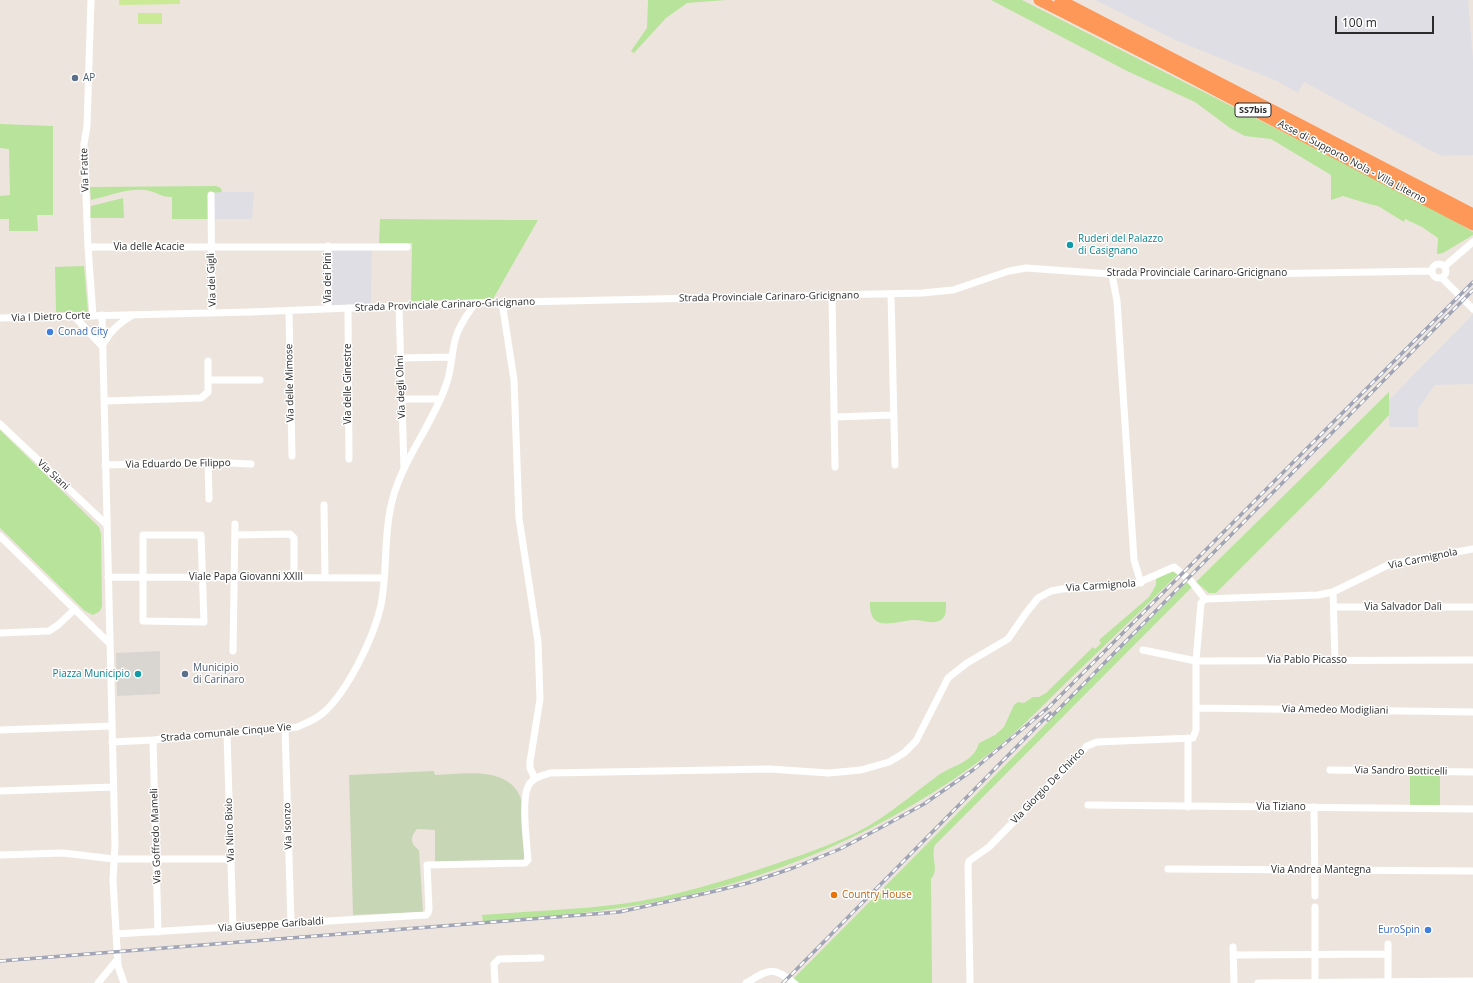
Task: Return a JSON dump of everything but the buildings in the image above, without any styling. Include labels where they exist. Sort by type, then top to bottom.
[{"type":"highway","name":"Asse di Supporto Nola - Villa Literno","points":[[1039,0],[1471,220]]},
{"type":"highway","name":"Asse di Supporto Nola - Villa Literno","points":[[1060,0],[1471,220]]},
{"type":"street","name":"Via Fratte","points":[[91,0],[87,126],[84,144],[88,247],[93,316]]},
{"type":"street","name":"Via dei Gigli","points":[[211,195],[212,313]]},
{"type":"street","points":[[1445,266],[1473,242]]},
{"type":"street","name":"Via dei Pini","points":[[328,246],[328,309]]},
{"type":"street","name":"Via delle Acacie","points":[[88,247],[408,247]]},
{"type":"street","points":[[1445,266],[1440,264],[1435,265],[1432,271],[1435,277],[1442,278],[1473,309]]},
{"type":"street","points":[[1442,278],[1447,272],[1445,266]]},
{"type":"street","name":"Strada Provinciale Carinaro-Gricignano","points":[[102,316],[289,311],[502,302],[891,294],[953,290],[1009,270],[1026,268],[1112,275],[1432,271]]},
{"type":"street","points":[[1112,275],[1117,301],[1134,560],[1141,583]]},
{"type":"street","points":[[891,294],[896,466]]},
{"type":"street","points":[[832,296],[835,467]]},
{"type":"street","points":[[502,302],[514,380],[519,518],[538,642],[540,699],[530,762],[530,768],[535,779]]},
{"type":"street","name":"Strada comunale Cinque Vie","points":[[112,742],[227,734],[296,727],[312,721],[323,713],[336,698],[352,675],[373,630],[381,604],[388,519],[394,493],[404,468],[447,384],[456,336],[475,303]]},
{"type":"street","name":"Via degli Olmi","points":[[399,306],[404,468]]},
{"type":"street","name":"Via delle Ginestre","points":[[348,308],[349,459]]},
{"type":"street","name":"Via delle Mimose","points":[[289,311],[292,456]]},
{"type":"street","points":[[102,346],[109,333],[119,323],[133,315]]},
{"type":"street","points":[[74,316],[102,346]]},
{"type":"street","points":[[102,316],[116,934],[117,960],[124,983]]},
{"type":"street","name":"Via I Dietro Corte","points":[[0,318],[102,316]]},
{"type":"street","points":[[400,358],[452,357]]},
{"type":"street","points":[[104,401],[201,398],[208,392],[208,361]]},
{"type":"street","points":[[208,380],[260,380]]},
{"type":"street","points":[[402,399],[440,398]]},
{"type":"street","points":[[834,417],[894,415]]},
{"type":"street","name":"Via Siani","points":[[0,424],[107,526]]},
{"type":"street","points":[[208,462],[209,499]]},
{"type":"street","name":"Via Eduardo De Filippo","points":[[105,465],[208,462],[252,464]]},
{"type":"street","points":[[324,505],[325,578]]},
{"type":"street","points":[[233,651],[235,524]]},
{"type":"street","points":[[235,535],[290,534],[294,538],[294,578]]},
{"type":"street","points":[[143,535],[201,535],[203,577],[204,622],[143,621],[143,535]]},
{"type":"street","points":[[0,536],[109,642]]},
{"type":"street","name":"Via Carmignola","points":[[535,779],[550,773],[567,772],[769,769],[808,773],[829,773],[861,770],[888,762],[904,753],[916,741],[924,728],[948,678],[967,663],[1008,639],[1031,606],[1046,593],[1062,589],[1125,586],[1141,583],[1171,568],[1178,568],[1191,581],[1205,600],[1310,595],[1333,592],[1390,564],[1473,549]]},
{"type":"street","name":"Viale Papa Giovanni XXIII","points":[[108,577],[383,578]]},
{"type":"street","points":[[1333,592],[1334,660]]},
{"type":"street","points":[[1188,807],[1188,738],[1193,738],[1196,730],[1196,661],[1200,603],[1205,600]]},
{"type":"street","name":"Via Salvador Dalì","points":[[1334,607],[1473,607]]},
{"type":"street","points":[[0,633],[49,631],[58,625],[75,608]]},
{"type":"street","name":"Via Pablo Picasso","points":[[1143,650],[1196,661],[1473,660]]},
{"type":"street","name":"Via Amedeo Modigliani","points":[[1197,708],[1473,712]]},
{"type":"street","points":[[0,730],[111,726]]},
{"type":"street","name":"Via Isonzo","points":[[285,728],[291,923]]},
{"type":"street","name":"Via Nino Bixio","points":[[227,734],[233,927]]},
{"type":"street","name":"Via Giorgio De Chirico","points":[[970,983],[969,861],[989,847],[1087,746],[1097,742],[1188,738]]},
{"type":"street","name":"Via Goffredo Mameli","points":[[153,740],[158,932]]},
{"type":"street","name":"Via Sandro Botticelli","points":[[1330,770],[1473,772]]},
{"type":"street","name":"Via Giuseppe Garibaldi","points":[[116,934],[426,915],[428,912],[427,865],[525,863],[528,860],[526,801],[528,787],[535,779]]},
{"type":"street","points":[[0,791],[113,787]]},
{"type":"street","name":"Via Tiziano","points":[[1088,806],[1473,809]]},
{"type":"street","points":[[1314,807],[1315,896]]},
{"type":"street","points":[[0,855],[63,853],[114,859],[231,859]]},
{"type":"street","name":"Via Andrea Mantegna","points":[[1168,869],[1473,871]]},
{"type":"street","points":[[1315,907],[1315,982]]},
{"type":"street","points":[[1388,944],[1388,981]]},
{"type":"street","points":[[1233,948],[1234,983]]},
{"type":"street","points":[[1234,955],[1388,954]]},
{"type":"street","points":[[495,983],[494,964],[499,959],[541,958]]},
{"type":"street","points":[[98,983],[117,960]]},
{"type":"street","points":[[746,983],[770,970],[779,972],[794,983]]},
{"type":"street","points":[[1258,983],[1473,981]]},
{"type":"shaded area","points":[[1095,0],[1468,0],[1473,58],[1473,155],[1441,156],[1304,82],[1298,93],[1277,81],[1175,40]]},
{"type":"shaded area","points":[[208,192],[254,192],[252,219],[208,219]]},
{"type":"shaded area","points":[[330,249],[372,249],[371,305],[331,307]]},
{"type":"shaded area","points":[[1473,314],[1473,384],[1435,385],[1418,409],[1418,427],[1389,427],[1389,400]]},
{"type":"shaded area","name":"Piazza Municipio","points":[[160,651],[160,694],[117,696],[116,653]]},
{"type":"green space","points":[[119,0],[180,0],[180,4],[119,5]]},
{"type":"green space","points":[[648,0],[726,0],[687,3],[666,18],[634,53],[631,51],[647,28]]},
{"type":"green space","points":[[991,0],[1022,0],[1433,208],[1473,232],[1473,235],[1443,253],[1437,254],[1438,238],[1422,227],[1405,219],[1404,222],[1378,206],[1343,196],[1331,200],[1331,175],[1271,139],[1245,136],[1230,128],[1195,102],[1127,71]]},
{"type":"green space","points":[[138,13],[162,13],[162,24],[138,24]]},
{"type":"green space","points":[[0,124],[53,126],[53,215],[37,215],[38,231],[9,231],[9,219],[0,219],[0,196],[10,195],[9,149],[0,148]]},
{"type":"green space","points":[[216,186],[221,188],[222,192],[208,193],[208,219],[172,219],[172,197],[146,190],[125,191],[91,200],[90,187]]},
{"type":"green space","points":[[123,198],[124,218],[90,218],[91,206]]},
{"type":"green space","points":[[380,219],[538,220],[493,299],[411,301],[412,243],[379,243]]},
{"type":"green space","points":[[84,266],[88,312],[56,312],[55,267]]},
{"type":"green space","points":[[1389,392],[1389,415],[1324,485],[1216,593],[1209,593],[1196,582]]},
{"type":"green space","points":[[0,430],[99,527],[101,534],[102,606],[100,611],[93,615],[85,611],[0,528]]},
{"type":"green space","points":[[1171,571],[1178,574],[1005,741],[955,778],[914,805],[871,828],[781,868],[687,896],[600,911],[483,922],[482,915],[604,906],[640,901],[679,893],[802,855],[854,834],[885,815],[942,773],[967,760],[976,750],[979,743],[995,735],[1004,727],[1014,705],[1018,702],[1024,703],[1033,697],[1039,697],[1046,693],[1093,647],[1095,649],[1101,643],[1099,640],[1149,597],[1156,585],[1156,579]]},
{"type":"green space","points":[[1187,582],[1192,587],[935,845],[935,871],[931,879],[932,983],[800,983],[793,979]]},
{"type":"green space","points":[[870,602],[946,602],[946,612],[941,620],[934,622],[914,620],[884,623],[878,622],[874,618],[871,612]]},
{"type":"green space","points":[[434,771],[435,775],[475,773],[488,774],[511,784],[518,793],[523,807],[524,860],[435,862],[435,830],[417,829],[412,840],[416,848],[419,850],[423,912],[353,915],[349,775]]},
{"type":"green space","points":[[1410,776],[1440,776],[1440,805],[1410,805]]},
{"type":"railway","points":[[0,961],[619,912],[748,883],[793,868],[840,849],[924,804],[973,770],[1049,707],[1473,282]]},
{"type":"railway","points":[[1048,720],[1473,290]]},
{"type":"railway","points":[[783,983],[1050,713]]},
{"type":"place","name":"AP","points":[[75,78]]},
{"type":"place","name":"Ruderi del Palazzo di Casignano","points":[[1070,245]]},
{"type":"place","name":"Conad City","points":[[50,332]]},
{"type":"place","name":"Piazza Municipio","points":[[138,674]]},
{"type":"place","name":"Municipio di Carinaro","points":[[185,674]]},
{"type":"place","name":"Country House","points":[[834,895]]},
{"type":"place","name":"EuroSpin","points":[[1428,930]]}]
